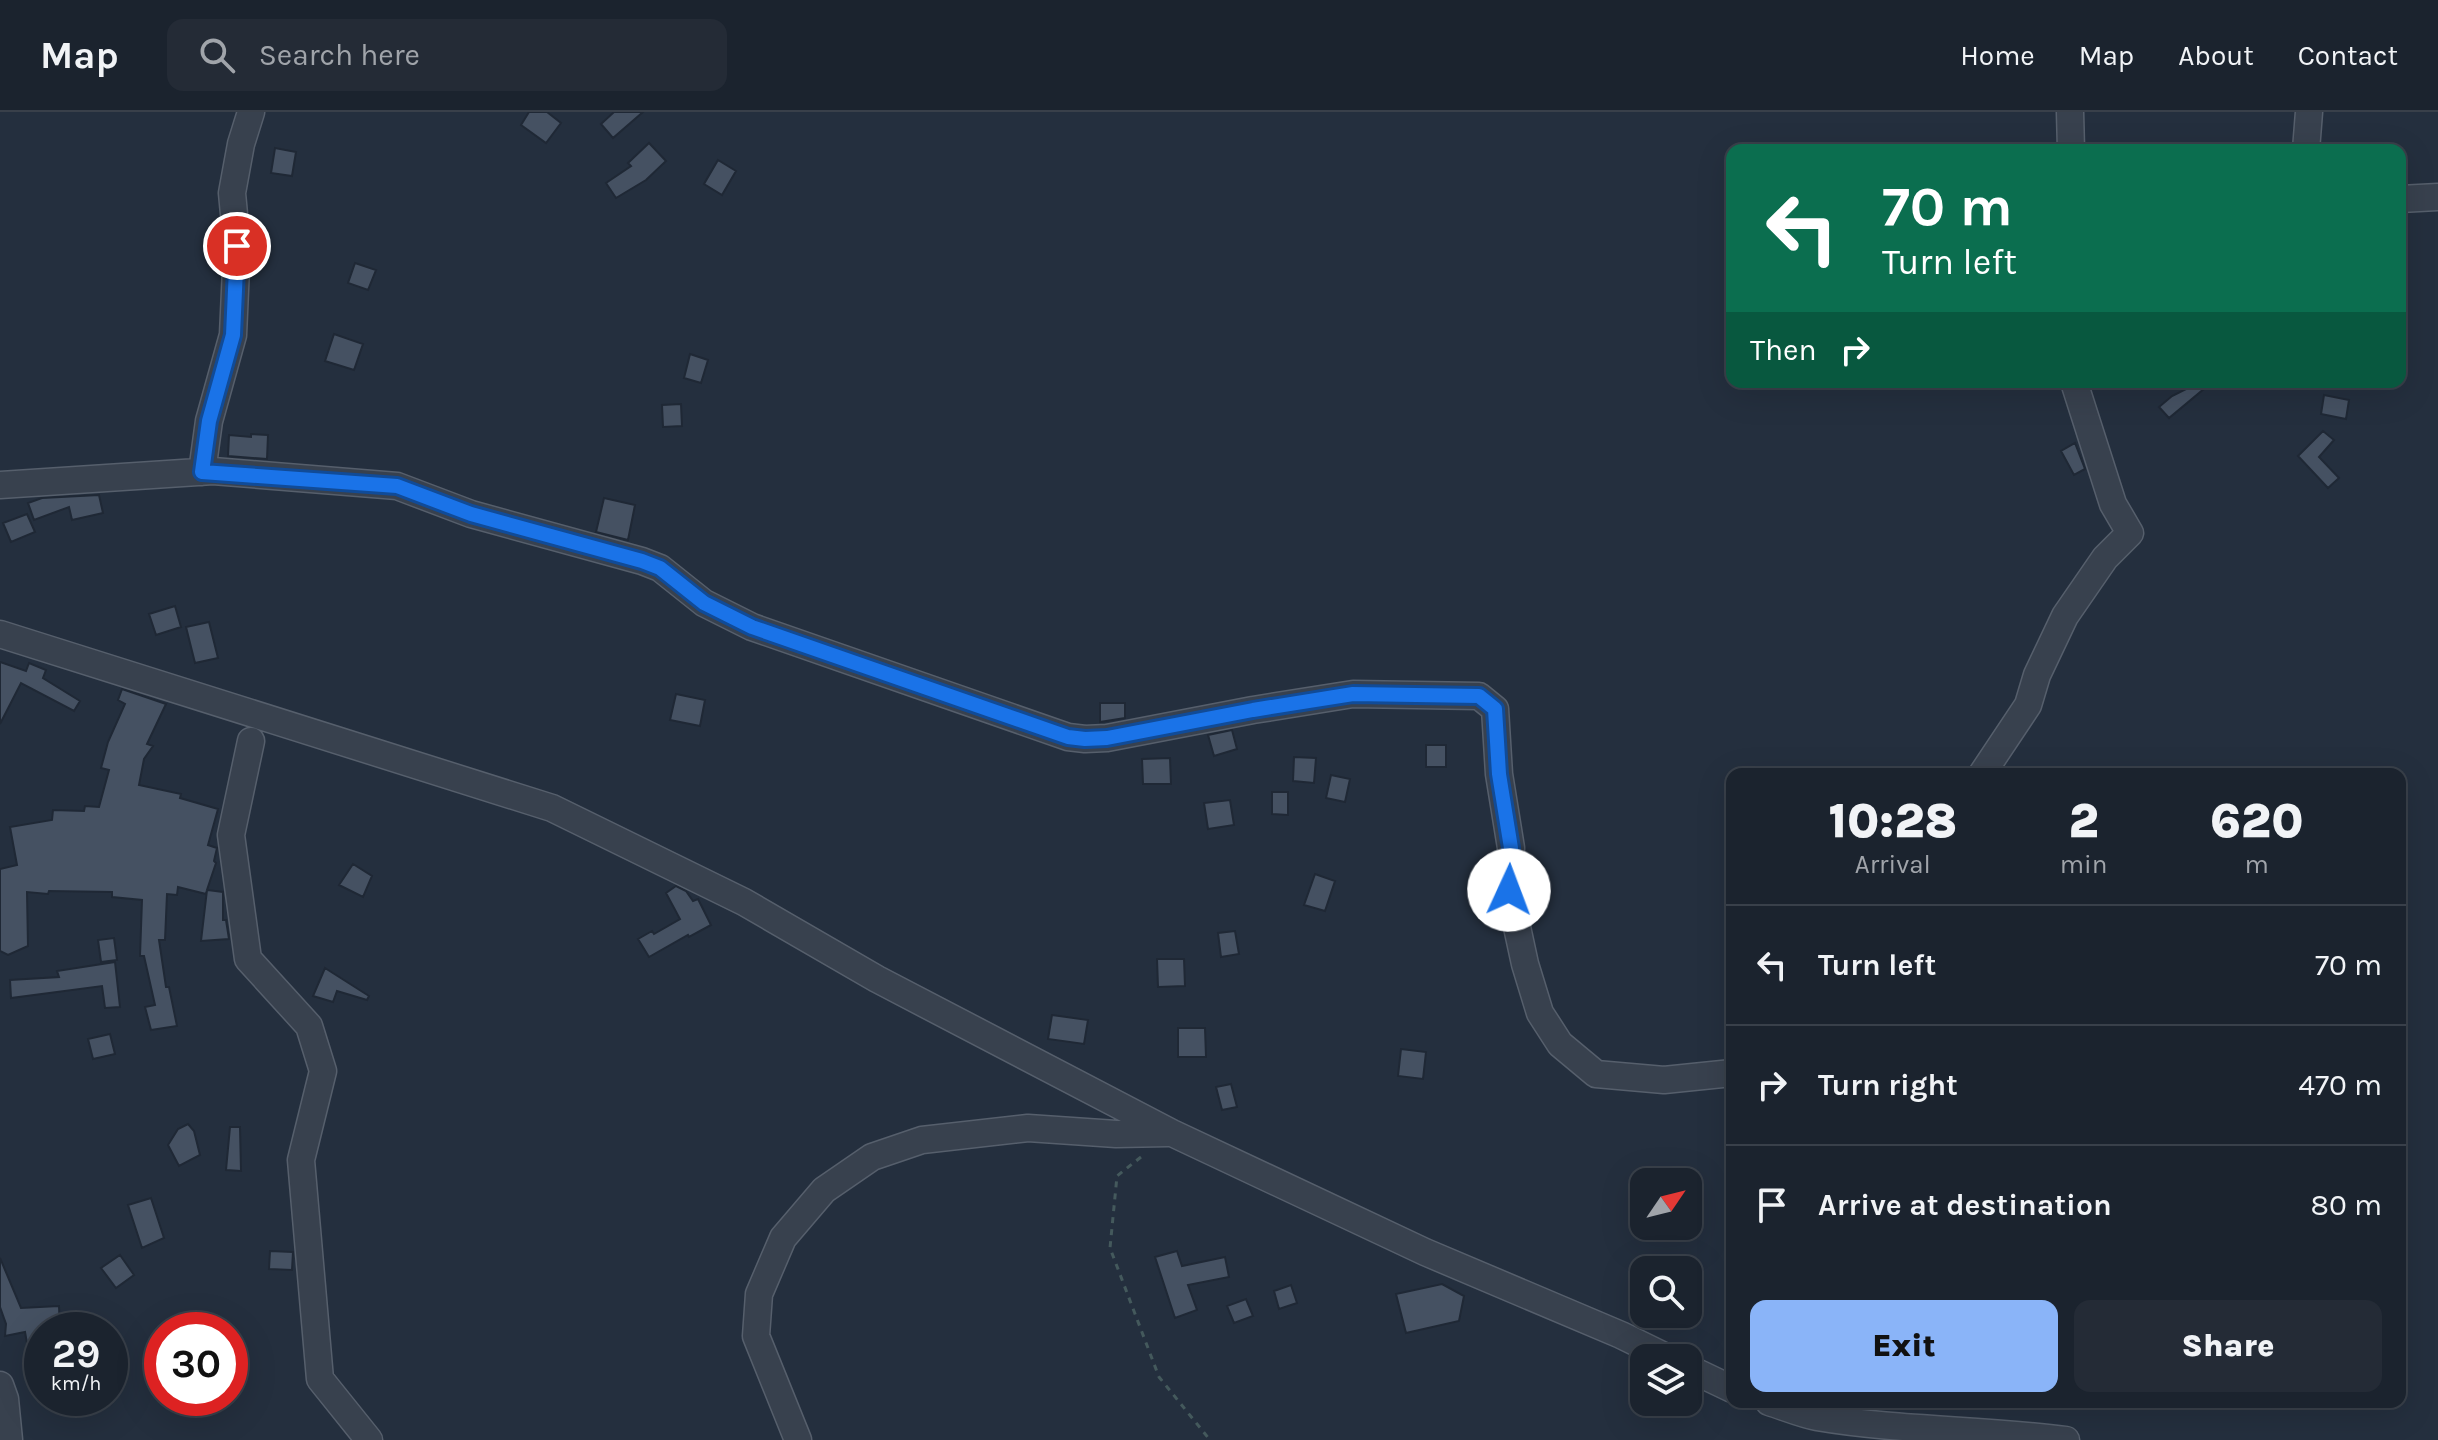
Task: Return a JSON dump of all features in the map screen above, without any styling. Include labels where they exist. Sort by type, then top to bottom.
[{"type":"street","points":[[202,472],[209,421],[233,335],[237,246],[232,193],[241,144],[251,112]]},
{"type":"street","points":[[2070,112],[2071,144]]},
{"type":"street","points":[[2306,144],[2309,112]]},
{"type":"street","points":[[2406,199],[2438,197]]},
{"type":"street","points":[[1986,768],[2028,705],[2037,675],[2065,616],[2105,558],[2130,533],[2113,504],[2076,388]]},
{"type":"street","points":[[0,485],[202,472],[397,486],[471,514],[642,561],[660,568],[704,603],[752,627],[1068,737],[1107,738],[1353,694],[1479,696],[1495,709],[1499,774],[1511,848],[1509,890],[1525,964],[1540,1013],[1560,1044],[1596,1074],[1664,1080],[1726,1074]]},
{"type":"street","points":[[0,634],[552,808],[744,902],[877,979],[1172,1133],[1425,1252],[1639,1344]]},
{"type":"street","points":[[251,741],[231,835],[248,959],[309,1026],[323,1071],[301,1160],[320,1379],[369,1440]]},
{"type":"street","points":[[798,1440],[756,1336],[759,1294],[783,1238],[824,1190],[872,1157],[922,1140],[1028,1128],[1116,1134],[1172,1133]]},
{"type":"street","points":[[1702,1375],[1726,1386]]},
{"type":"street","points":[[0,1385],[5,1399],[9,1440]]},
{"type":"street","points":[[1792,1408],[1829,1418],[2066,1440]]},
{"type":"path","points":[[1172,1133],[1117,1176],[1110,1248],[1159,1377],[1210,1440]]},
{"type":"building","points":[[529,112],[547,112],[561,123],[546,143],[521,125]]},
{"type":"building","points":[[614,112],[643,112],[613,138],[601,124]]},
{"type":"building","points":[[649,143],[666,161],[646,180],[616,198],[606,183],[631,166],[628,163]]},
{"type":"building","points":[[275,148],[296,152],[292,176],[271,173]]},
{"type":"building","points":[[718,160],[736,171],[722,195],[704,184]]},
{"type":"building","points":[[355,263],[376,270],[368,290],[348,283]]},
{"type":"building","points":[[334,334],[363,344],[354,370],[325,361]]},
{"type":"building","points":[[690,354],[708,360],[701,383],[684,378]]},
{"type":"building","points":[[2188,388],[2205,388],[2169,418],[2159,407]]},
{"type":"building","points":[[2324,395],[2349,400],[2346,419],[2321,414]]},
{"type":"building","points":[[681,404],[682,426],[663,427],[662,405]]},
{"type":"building","points":[[2323,431],[2334,440],[2319,457],[2339,478],[2328,488],[2298,456]]},
{"type":"building","points":[[251,434],[268,435],[267,459],[228,456],[229,435],[251,437]]},
{"type":"building","points":[[2075,443],[2085,469],[2074,475],[2061,451]]},
{"type":"building","points":[[99,495],[103,513],[72,520],[69,507],[34,520],[28,503],[42,498]]},
{"type":"building","points":[[604,498],[635,505],[628,540],[596,532]]},
{"type":"building","points":[[27,514],[35,532],[11,542],[3,523]]},
{"type":"building","points":[[175,606],[181,627],[156,635],[149,614]]},
{"type":"building","points":[[209,622],[218,658],[195,663],[186,627]]},
{"type":"building","points":[[0,662],[26,671],[29,663],[46,670],[43,678],[80,701],[74,711],[21,683],[0,724]]},
{"type":"building","points":[[122,689],[166,704],[147,744],[153,746],[144,759],[139,785],[181,794],[180,798],[218,809],[208,845],[217,848],[216,863],[206,894],[178,887],[177,895],[167,894],[165,940],[159,940],[166,987],[169,987],[177,1026],[151,1030],[145,1007],[155,1005],[144,956],[140,956],[142,900],[112,897],[112,892],[27,892],[28,946],[8,955],[0,951],[0,869],[17,865],[10,827],[52,820],[53,810],[84,811],[85,806],[99,807],[109,770],[101,768],[108,742],[125,704],[118,700]]},
{"type":"building","points":[[676,694],[705,700],[700,726],[670,720]]},
{"type":"building","points":[[1100,703],[1125,703],[1125,718],[1100,722]]},
{"type":"building","points":[[1232,730],[1237,749],[1214,756],[1208,735]]},
{"type":"building","points":[[1426,745],[1446,745],[1446,767],[1426,767]]},
{"type":"building","points":[[1294,757],[1316,758],[1314,783],[1293,781]]},
{"type":"building","points":[[1170,758],[1171,784],[1143,784],[1142,759]]},
{"type":"building","points":[[1331,775],[1350,779],[1345,802],[1326,798]]},
{"type":"building","points":[[1272,792],[1288,792],[1288,815],[1272,814]]},
{"type":"building","points":[[1230,800],[1234,825],[1208,829],[1204,803]]},
{"type":"building","points":[[353,864],[372,876],[363,897],[339,885]]},
{"type":"building","points":[[1315,874],[1335,881],[1325,911],[1304,905]]},
{"type":"building","points":[[676,886],[686,891],[693,901],[698,899],[711,925],[649,957],[638,939],[680,919],[666,893]]},
{"type":"building","points":[[207,890],[223,892],[223,920],[226,920],[229,939],[201,941]]},
{"type":"building","points":[[1235,931],[1239,954],[1221,957],[1218,933]]},
{"type":"building","points":[[114,938],[117,960],[101,962],[98,940]]},
{"type":"building","points":[[1157,959],[1184,959],[1185,986],[1158,987]]},
{"type":"building","points":[[115,962],[120,1007],[105,1008],[102,986],[11,998],[10,980],[59,977],[57,971]]},
{"type":"building","points":[[325,968],[369,996],[367,1000],[337,991],[333,1002],[313,996]]},
{"type":"building","points":[[1052,1015],[1088,1020],[1084,1044],[1048,1039]]},
{"type":"building","points":[[1178,1028],[1205,1028],[1206,1057],[1178,1057]]},
{"type":"building","points":[[110,1034],[115,1054],[93,1059],[88,1039]]},
{"type":"building","points":[[1401,1049],[1426,1052],[1423,1079],[1398,1076]]},
{"type":"building","points":[[1231,1084],[1237,1107],[1222,1110],[1216,1087]]},
{"type":"building","points":[[188,1124],[194,1131],[200,1155],[179,1166],[168,1145],[178,1129]]},
{"type":"building","points":[[230,1127],[240,1127],[241,1171],[226,1170]]},
{"type":"building","points":[[151,1198],[164,1238],[142,1248],[128,1205]]},
{"type":"building","points":[[270,1251],[293,1252],[292,1270],[269,1269]]},
{"type":"building","points":[[1177,1251],[1182,1266],[1225,1257],[1229,1277],[1188,1285],[1197,1310],[1175,1318],[1155,1257]]},
{"type":"building","points":[[120,1255],[134,1275],[116,1288],[101,1268]]},
{"type":"building","points":[[0,1258],[21,1308],[59,1306],[59,1312],[24,1312],[24,1332],[5,1336],[6,1324],[0,1307]]},
{"type":"building","points":[[1442,1284],[1464,1296],[1459,1321],[1406,1333],[1396,1294]]},
{"type":"building","points":[[1291,1285],[1297,1303],[1279,1309],[1274,1291]]},
{"type":"building","points":[[1246,1299],[1253,1316],[1234,1323],[1227,1306]]},
{"type":"route","points":[[237,246],[233,335],[209,421],[202,472],[397,486],[471,514],[642,561],[660,568],[704,603],[752,627],[1068,737],[1107,738],[1353,694],[1479,696],[1495,709],[1499,774],[1511,848],[1509,890]]}]
